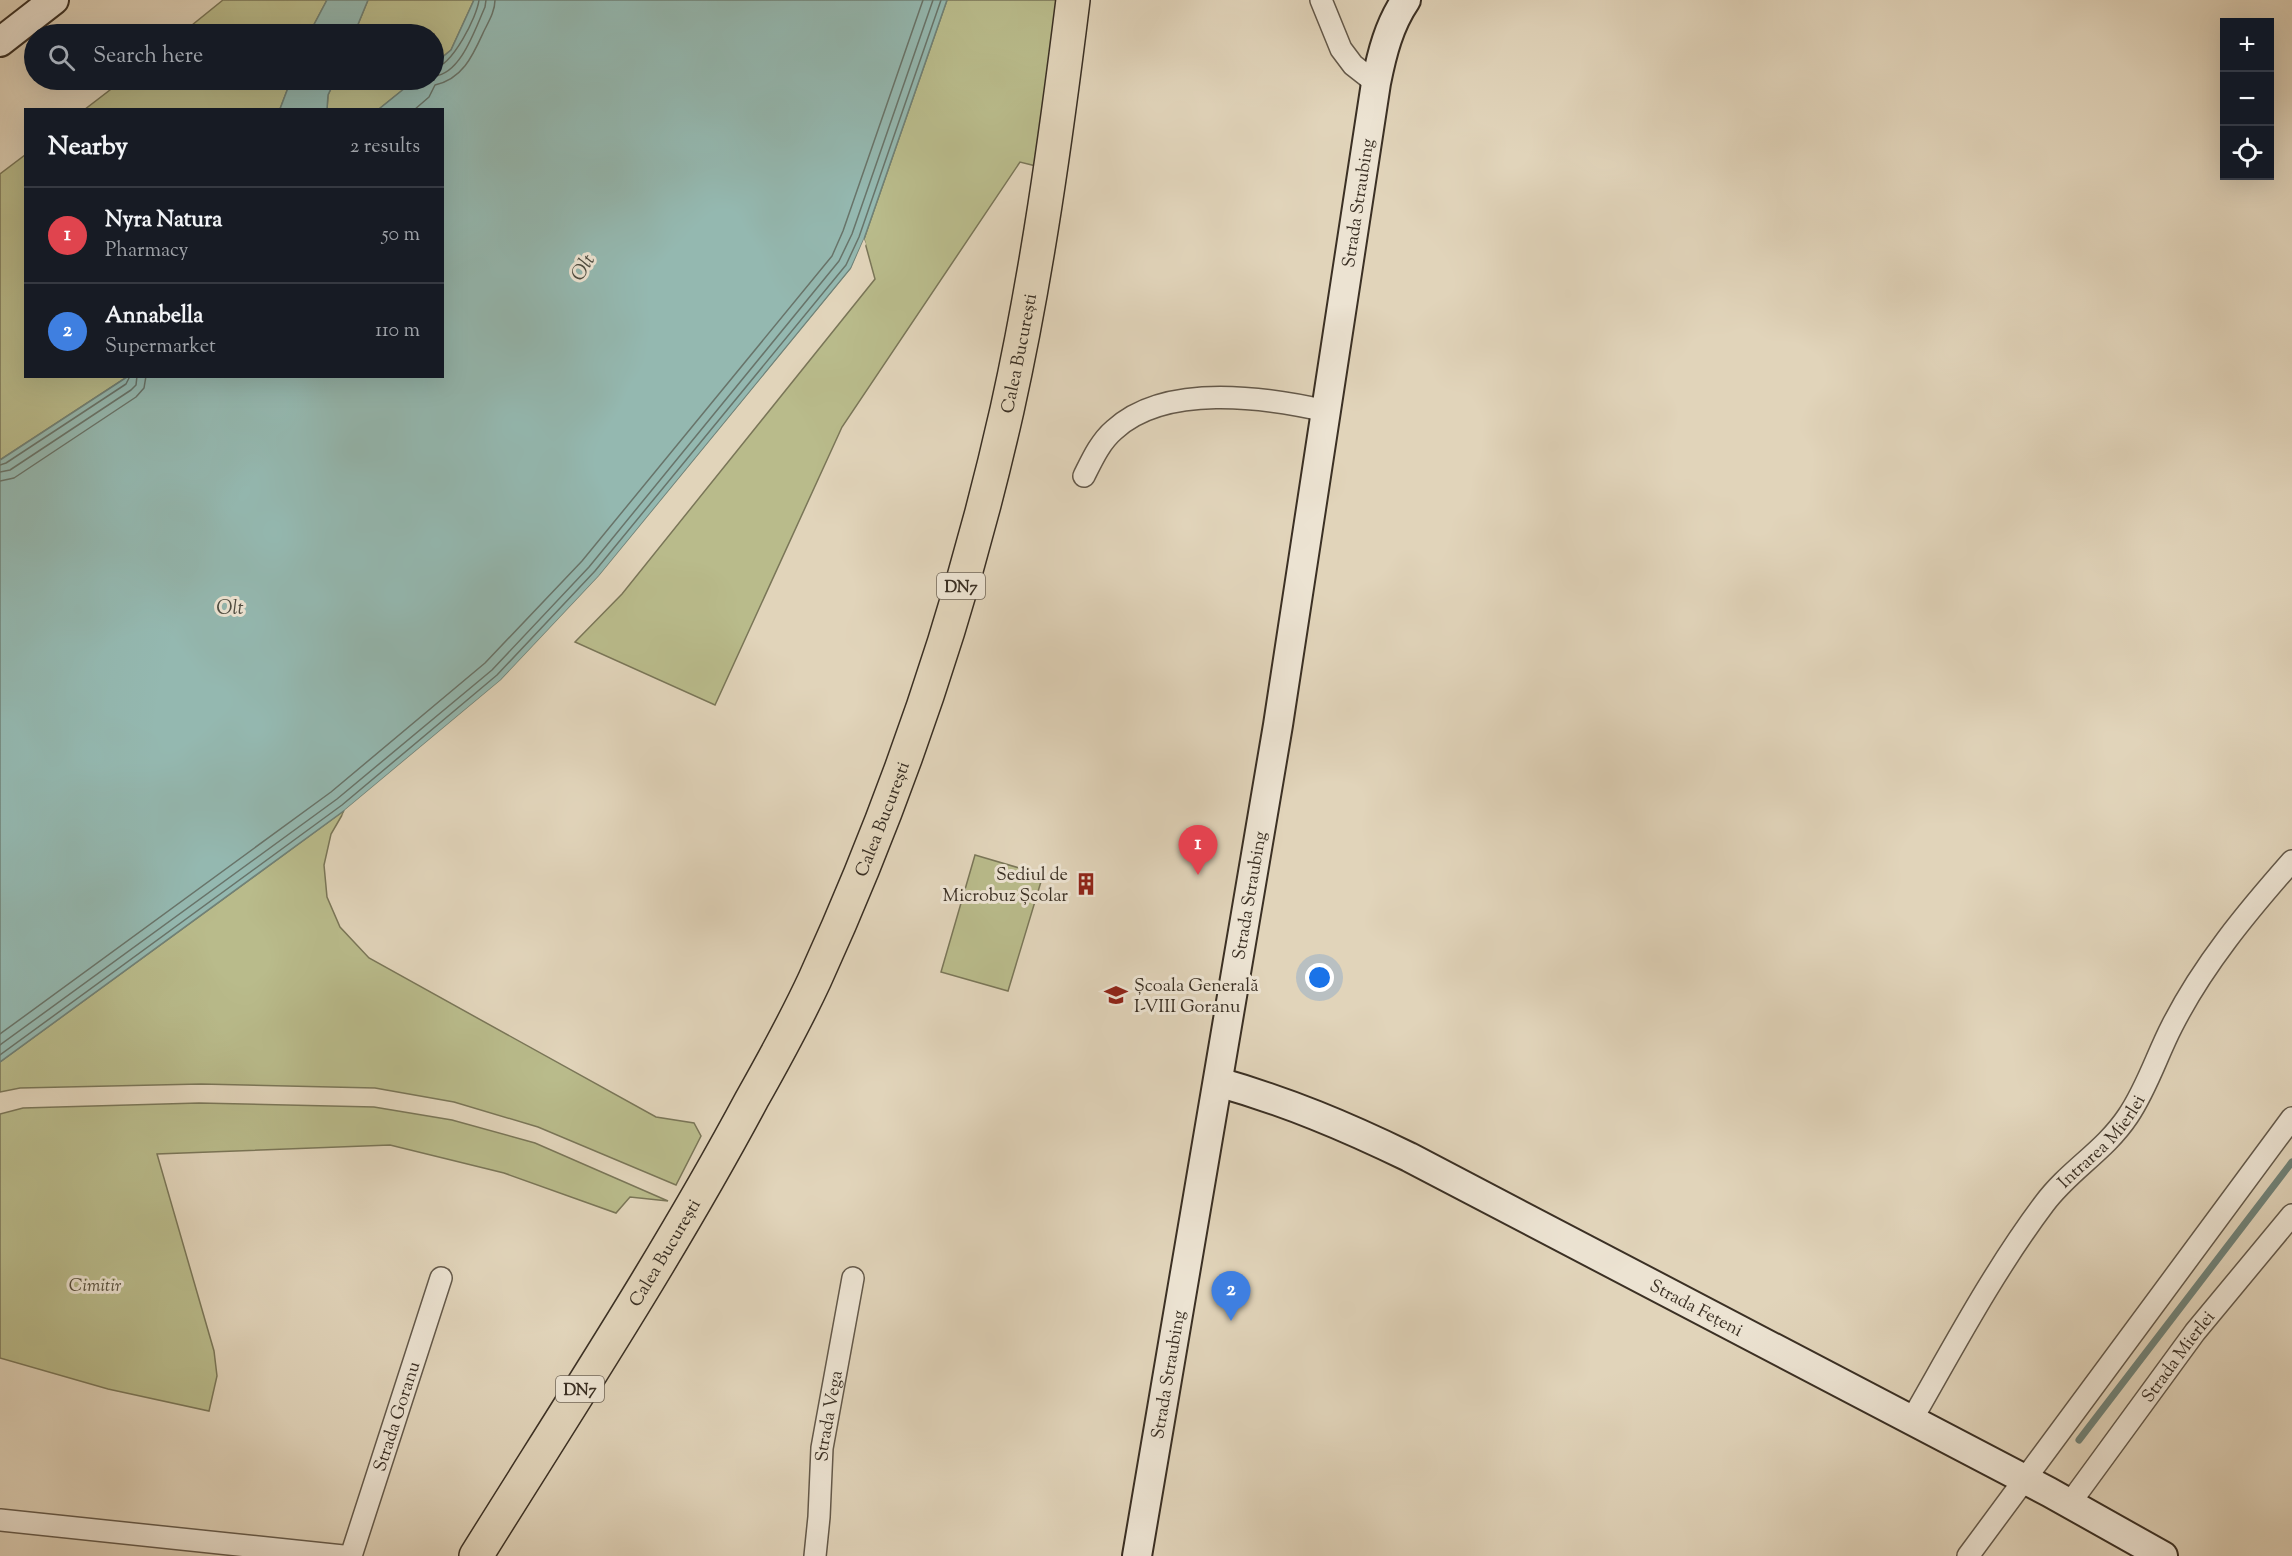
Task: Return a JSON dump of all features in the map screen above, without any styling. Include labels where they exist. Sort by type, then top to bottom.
[{"type":"highway","name":"Calea București","points":[[476,1556],[667,1250],[732,1136],[814,982],[868,855],[934,674],[985,500],[1007,410],[1029,301],[1047,192],[1073,0]]},
{"type":"main road","points":[[0,42],[54,0]]},
{"type":"main road","name":"Strada Straubing","points":[[1137,1556],[1278,725],[1376,83],[1385,43],[1406,0]]},
{"type":"main road","name":"Strada Fețeni","points":[[1218,1082],[1299,1107],[1409,1158],[2070,1503],[2163,1556]]},
{"type":"street","points":[[1321,0],[1341,49],[1353,65],[1376,83]]},
{"type":"street","points":[[1084,476],[1111,432],[1126,419],[1142,411],[1166,404],[1228,398],[1265,400],[1326,411]]},
{"type":"street","name":"Intrarea Mierlei","points":[[1911,1421],[1984,1294],[2020,1237],[2057,1188],[2115,1135],[2131,1113],[2172,1025],[2198,981],[2243,916],[2292,861]]},
{"type":"street","points":[[1968,1556],[2292,1118]]},
{"type":"street","name":"Strada Mierlei","points":[[2070,1503],[2195,1332],[2292,1215]]},
{"type":"street","name":"Strada Goranu","points":[[351,1556],[441,1278]]},
{"type":"street","name":"Strada Vega","points":[[815,1556],[822,1448],[853,1278]]},
{"type":"street","points":[[0,1520],[343,1556]]},
{"type":"green space","points":[[223,0],[327,0],[314,24],[193,24]]},
{"type":"green space","points":[[368,0],[474,0],[451,50],[444,56],[444,24],[358,24]]},
{"type":"green space","points":[[947,0],[1057,0],[1036,166],[1020,162],[842,427],[715,705],[575,642],[622,594],[875,279],[864,239]]},
{"type":"green space","points":[[110,90],[287,90],[280,108],[87,108]]},
{"type":"green space","points":[[330,90],[403,90],[380,108],[327,108]]},
{"type":"green space","points":[[24,156],[24,378],[125,378],[0,460],[0,174]]},
{"type":"green space","points":[[345,810],[331,834],[324,865],[327,897],[340,927],[369,958],[656,1117],[694,1123],[701,1136],[676,1185],[538,1127],[454,1102],[375,1088],[201,1084],[20,1088],[0,1092],[0,1062]]},
{"type":"green space","points":[[975,855],[1043,875],[1008,991],[941,972]]},
{"type":"green space","name":"Cimitir","points":[[199,1103],[374,1107],[452,1120],[535,1143],[668,1201],[630,1197],[616,1213],[504,1173],[390,1145],[157,1154],[214,1351],[217,1376],[209,1411],[108,1389],[0,1358],[0,1114],[23,1108]]},
{"type":"water","points":[[327,0],[368,0],[358,24],[314,24]]},
{"type":"water","name":"Olt","points":[[474,0],[947,0],[864,239],[851,268],[599,576],[501,680],[345,810],[0,1062],[0,460],[125,378],[444,378],[444,108],[380,108],[403,90],[444,90],[444,56],[451,50]]},
{"type":"water","points":[[287,90],[330,90],[327,108],[280,108]]},
{"type":"pier","points":[[864,239],[866,244],[853,270],[601,578],[503,682],[342,816],[345,810],[501,680],[599,576],[851,269]]},
{"type":"waterway","points":[[2079,1440],[2292,1162]]},
{"type":"place","name":"Nyra Natura","points":[[1198,875]]},
{"type":"place","name":"Sediul de Microbuz Școlar","points":[[1086,884]]},
{"type":"place","name":"Școala Generală I-VIII Goranu","points":[[1116,995]]},
{"type":"place","name":"Annabella","points":[[1231,1321]]}]
